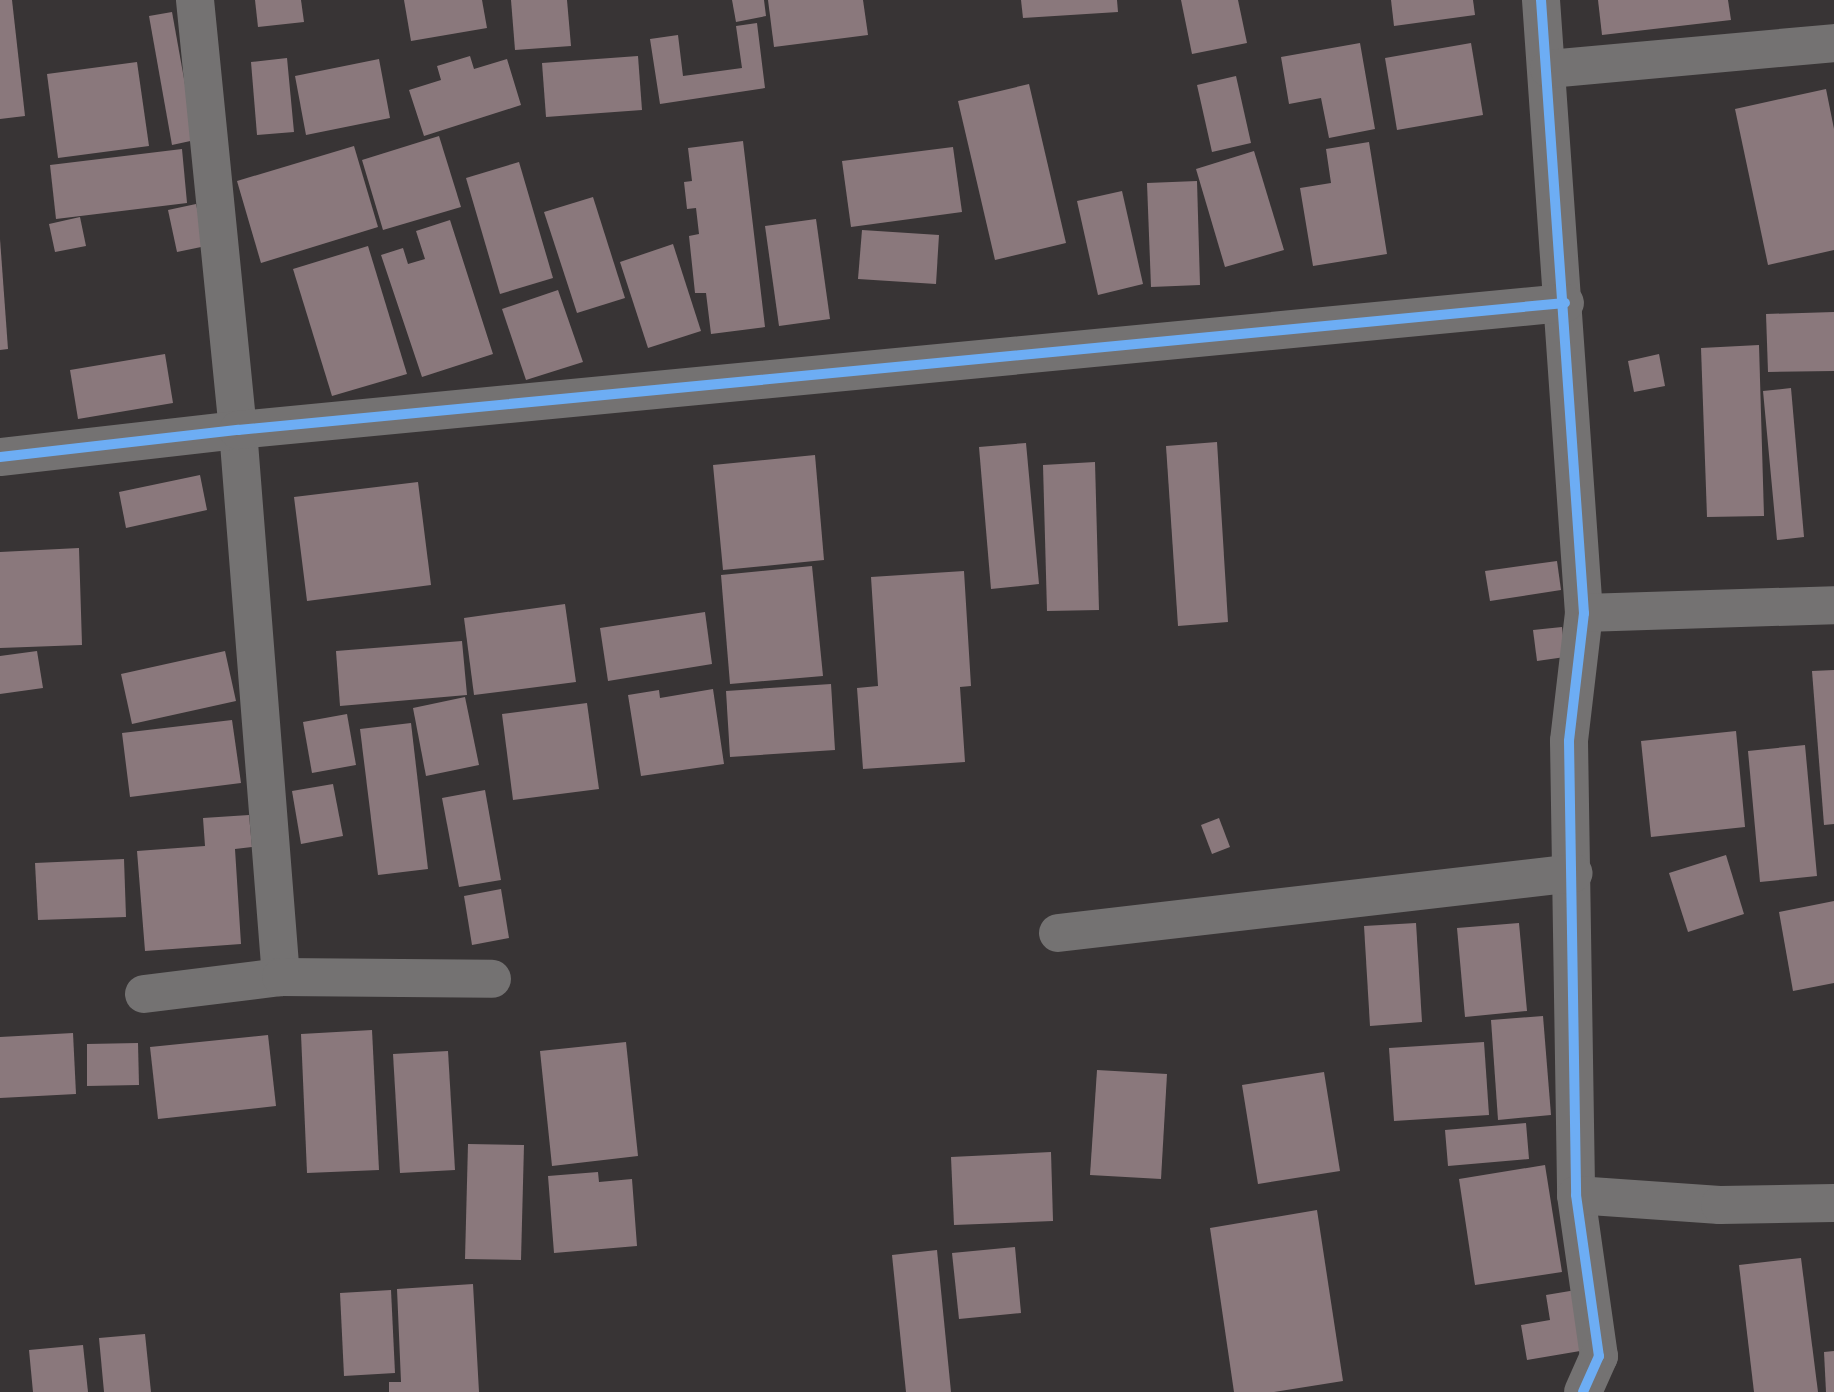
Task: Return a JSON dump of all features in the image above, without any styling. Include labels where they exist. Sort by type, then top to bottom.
[{"type":"street","points":[[195,0],[238,430],[281,976]]},
{"type":"street","points":[[1541,0],[1549,69],[1584,613],[1569,741],[1574,873],[1576,1195],[1599,1356],[1583,1392]]},
{"type":"street","points":[[1549,69],[1834,43]]},
{"type":"street","points":[[0,457],[238,430],[1565,303]]},
{"type":"street","points":[[1584,613],[1834,605]]},
{"type":"street","points":[[1058,933],[1574,873]]},
{"type":"street","points":[[144,993],[281,976],[492,979]]},
{"type":"street","points":[[1576,1195],[1720,1206],[1834,1203]]},
{"type":"building","points":[[0,0],[12,0],[25,116],[0,119]]},
{"type":"building","points":[[255,0],[301,0],[304,22],[258,27]]},
{"type":"building","points":[[404,0],[482,0],[487,28],[411,41]]},
{"type":"building","points":[[511,0],[567,0],[571,46],[515,50]]},
{"type":"building","points":[[732,0],[764,0],[766,16],[736,22]]},
{"type":"building","points":[[768,0],[863,0],[868,35],[774,47]]},
{"type":"building","points":[[1021,0],[1117,0],[1118,12],[1023,18]]},
{"type":"building","points":[[1181,0],[1238,0],[1247,43],[1192,54]]},
{"type":"building","points":[[1391,0],[1473,0],[1475,15],[1394,26]]},
{"type":"building","points":[[1598,0],[1728,0],[1731,20],[1602,35]]},
{"type":"building","points":[[172,12],[195,140],[172,145],[149,16]]},
{"type":"building","points":[[757,23],[765,88],[660,104],[650,39],[678,35],[683,76],[742,68],[736,26]]},
{"type":"building","points":[[1360,43],[1375,129],[1329,138],[1321,98],[1289,104],[1281,57]]},
{"type":"building","points":[[1471,43],[1483,115],[1397,130],[1385,58]]},
{"type":"building","points":[[470,56],[474,69],[507,59],[521,105],[424,136],[409,90],[441,80],[437,66]]},
{"type":"building","points":[[638,56],[642,110],[546,117],[542,63]]},
{"type":"building","points":[[287,58],[294,132],[257,135],[251,62]]},
{"type":"building","points":[[379,59],[390,118],[306,135],[295,76]]},
{"type":"building","points":[[137,62],[149,146],[58,158],[47,74]]},
{"type":"building","points":[[1236,76],[1251,143],[1212,152],[1197,85]]},
{"type":"building","points":[[1029,84],[1066,243],[995,260],[958,101]]},
{"type":"building","points":[[1826,89],[1834,129],[1834,250],[1768,265],[1735,109]]},
{"type":"building","points":[[439,136],[461,207],[383,230],[362,160]]},
{"type":"building","points":[[743,141],[765,327],[711,334],[706,293],[695,293],[689,236],[699,234],[696,208],[687,209],[684,182],[692,181],[688,148]]},
{"type":"building","points":[[1369,142],[1387,254],[1313,266],[1300,188],[1331,183],[1326,149]]},
{"type":"building","points":[[354,146],[378,227],[261,263],[237,181]]},
{"type":"building","points":[[953,147],[962,212],[851,227],[842,161]]},
{"type":"building","points":[[182,149],[187,203],[56,219],[50,165]]},
{"type":"building","points":[[1254,151],[1284,250],[1225,267],[1196,169]]},
{"type":"building","points":[[519,162],[553,278],[500,294],[466,178]]},
{"type":"building","points":[[1197,181],[1200,285],[1151,287],[1147,183]]},
{"type":"building","points":[[1122,191],[1143,284],[1098,295],[1077,201]]},
{"type":"building","points":[[593,197],[625,298],[577,313],[544,212]]},
{"type":"building","points":[[196,204],[206,246],[177,252],[168,210]]},
{"type":"building","points":[[80,217],[86,246],[55,252],[49,224]]},
{"type":"building","points":[[816,219],[830,319],[779,326],[765,226]]},
{"type":"building","points":[[450,220],[493,354],[422,377],[381,255],[403,248],[408,264],[425,259],[416,231]]},
{"type":"building","points":[[862,230],[939,235],[936,284],[858,279]]},
{"type":"building","points":[[0,239],[8,349],[0,350]]},
{"type":"building","points":[[673,244],[701,331],[648,348],[620,262]]},
{"type":"building","points":[[368,246],[407,374],[332,396],[293,269]]},
{"type":"building","points":[[558,290],[583,362],[526,380],[502,309]]},
{"type":"building","points":[[1834,312],[1834,371],[1768,372],[1766,314]]},
{"type":"building","points":[[1759,345],[1764,516],[1707,517],[1701,348]]},
{"type":"building","points":[[165,354],[173,403],[78,419],[70,370]]},
{"type":"building","points":[[1659,354],[1665,386],[1634,392],[1628,361]]},
{"type":"building","points":[[1791,388],[1804,537],[1777,540],[1763,391]]},
{"type":"building","points":[[1217,442],[1228,622],[1178,626],[1166,446]]},
{"type":"building","points":[[1026,443],[1039,584],[991,589],[979,447]]},
{"type":"building","points":[[815,455],[824,560],[723,570],[713,465]]},
{"type":"building","points":[[1095,462],[1099,610],[1047,611],[1043,465]]},
{"type":"building","points":[[200,475],[207,510],[126,528],[119,492]]},
{"type":"building","points":[[418,482],[431,585],[307,601],[294,497]]},
{"type":"building","points":[[79,548],[82,645],[0,648],[0,552]]},
{"type":"building","points":[[1557,561],[1561,590],[1490,601],[1485,571]]},
{"type":"building","points":[[812,566],[823,676],[730,684],[721,575]]},
{"type":"building","points":[[964,571],[971,686],[960,687],[965,762],[863,769],[857,688],[878,686],[871,577]]},
{"type":"building","points":[[565,604],[576,682],[474,695],[464,618]]},
{"type":"building","points":[[705,612],[712,664],[608,681],[600,628]]},
{"type":"building","points":[[1562,627],[1565,657],[1537,661],[1533,630]]},
{"type":"building","points":[[462,641],[467,695],[340,706],[336,651]]},
{"type":"building","points":[[37,651],[43,688],[0,694],[0,656]]},
{"type":"building","points":[[225,651],[236,701],[132,724],[121,674]]},
{"type":"building","points":[[1834,670],[1834,824],[1824,825],[1812,671]]},
{"type":"building","points":[[831,684],[835,750],[730,757],[726,691]]},
{"type":"building","points":[[713,689],[724,764],[641,776],[628,695],[659,690],[660,698]]},
{"type":"building","points":[[465,697],[479,765],[426,776],[413,708]]},
{"type":"building","points":[[587,703],[599,789],[513,800],[502,714]]},
{"type":"building","points":[[347,714],[356,765],[312,773],[303,722]]},
{"type":"building","points":[[232,720],[241,783],[130,797],[122,733]]},
{"type":"building","points":[[411,723],[428,869],[378,875],[360,729]]},
{"type":"building","points":[[1736,731],[1745,827],[1651,837],[1641,741]]},
{"type":"building","points":[[1805,745],[1817,876],[1760,882],[1748,751]]},
{"type":"building","points":[[333,784],[343,836],[301,844],[292,791]]},
{"type":"building","points":[[485,790],[501,880],[459,887],[442,798]]},
{"type":"building","points":[[249,815],[252,847],[235,849],[241,944],[145,951],[137,851],[205,846],[203,818]]},
{"type":"building","points":[[1219,818],[1230,847],[1212,854],[1201,825]]},
{"type":"building","points":[[1726,855],[1744,914],[1688,932],[1669,873]]},
{"type":"building","points":[[124,859],[126,917],[38,920],[35,863]]},
{"type":"building","points":[[501,889],[509,938],[472,945],[464,896]]},
{"type":"building","points":[[1834,901],[1834,983],[1793,991],[1779,912]]},
{"type":"building","points":[[1416,923],[1422,1022],[1370,1026],[1364,926]]},
{"type":"building","points":[[1519,923],[1527,1011],[1465,1017],[1457,928]]},
{"type":"building","points":[[1543,1016],[1551,1115],[1498,1120],[1491,1020]]},
{"type":"building","points":[[372,1030],[379,1170],[307,1173],[301,1034]]},
{"type":"building","points":[[73,1033],[76,1094],[0,1098],[0,1037]]},
{"type":"building","points":[[268,1035],[276,1106],[158,1119],[150,1047]]},
{"type":"building","points":[[626,1042],[638,1156],[552,1166],[540,1051]]},
{"type":"building","points":[[1484,1042],[1489,1115],[1394,1121],[1389,1048]]},
{"type":"building","points":[[138,1043],[139,1085],[87,1086],[87,1044]]},
{"type":"building","points":[[448,1051],[455,1170],[400,1173],[393,1054]]},
{"type":"building","points":[[1097,1070],[1167,1074],[1161,1179],[1090,1175]]},
{"type":"building","points":[[1324,1072],[1340,1171],[1258,1184],[1242,1085]]},
{"type":"building","points":[[1526,1123],[1529,1159],[1448,1166],[1445,1130]]},
{"type":"building","points":[[468,1144],[524,1145],[521,1260],[465,1259]]},
{"type":"building","points":[[1051,1152],[1053,1221],[954,1225],[951,1157]]},
{"type":"building","points":[[1545,1165],[1562,1272],[1475,1285],[1459,1179]]},
{"type":"building","points":[[598,1172],[599,1182],[632,1179],[637,1246],[554,1253],[548,1176]]},
{"type":"building","points":[[1317,1210],[1343,1381],[1274,1392],[1234,1392],[1210,1228]]},
{"type":"building","points":[[1015,1247],[1021,1313],[959,1319],[952,1253]]},
{"type":"building","points":[[937,1250],[951,1392],[906,1392],[892,1255]]},
{"type":"building","points":[[1801,1258],[1818,1392],[1754,1392],[1739,1265]]},
{"type":"building","points":[[473,1284],[479,1392],[389,1392],[389,1382],[401,1382],[397,1289]]},
{"type":"building","points":[[391,1290],[395,1373],[344,1376],[340,1293]]},
{"type":"building","points":[[1576,1290],[1586,1350],[1527,1360],[1521,1325],[1550,1320],[1546,1295]]},
{"type":"building","points":[[145,1334],[151,1392],[104,1392],[99,1338]]},
{"type":"building","points":[[83,1345],[88,1392],[33,1392],[29,1350]]},
{"type":"building","points":[[1834,1351],[1834,1392],[1826,1392],[1824,1352]]},
{"type":"cycle path","points":[[1541,0],[1584,613],[1569,741],[1576,1195],[1599,1356],[1583,1392]]},
{"type":"cycle path","points":[[0,457],[238,430],[1565,303]]}]
